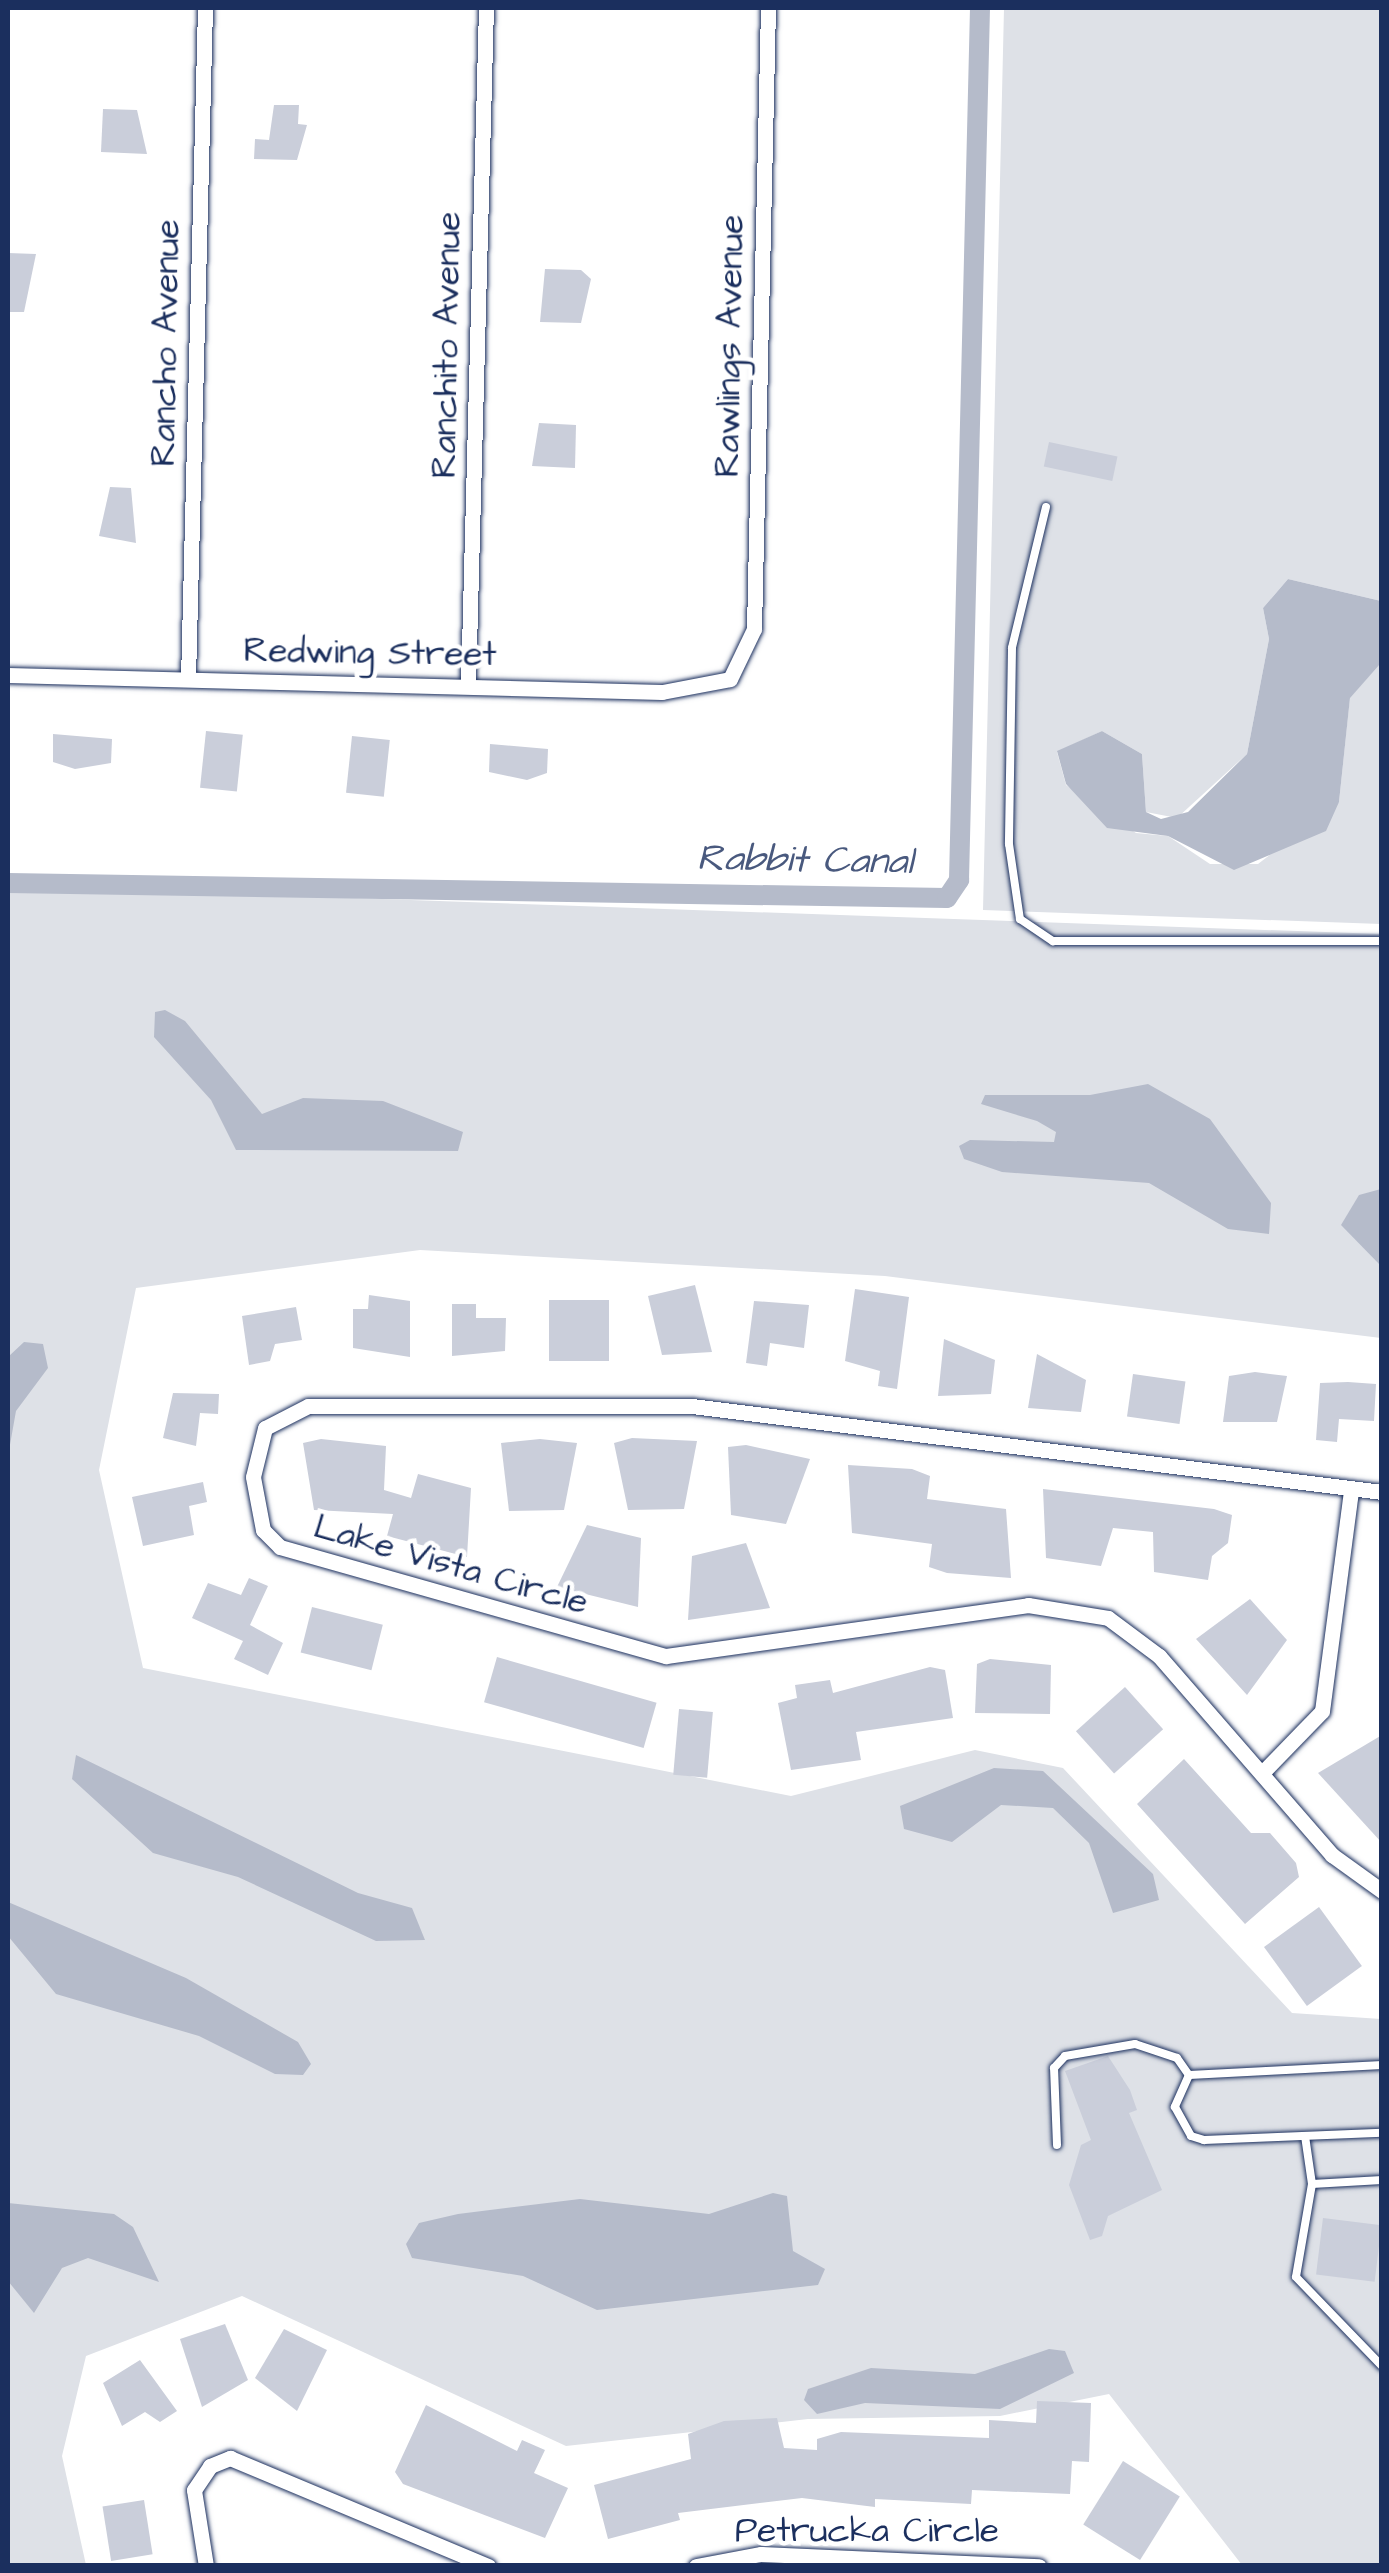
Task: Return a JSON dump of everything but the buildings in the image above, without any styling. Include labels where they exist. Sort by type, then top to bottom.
[{"type":"street","name":"Rancho Avenue","points":[[188,679],[205,8]]},
{"type":"street","name":"Ranchito Avenue","points":[[468,684],[486,8]]},
{"type":"street","name":"Rawlings Avenue","points":[[730,679],[754,629],[768,8]]},
{"type":"street","name":"Redwing Street","points":[[8,675],[686,692],[730,679]]},
{"type":"street","name":"Lake Vista Circle","points":[[1382,1492],[1350,1492],[692,1406],[308,1406],[264,1428],[254,1453],[255,1507],[280,1546],[666,1656],[1028,1605],[1108,1618],[1159,1656],[1332,1854],[1382,1890]]},
{"type":"street","points":[[1262,1774],[1322,1711],[1350,1492]]},
{"type":"street","points":[[206,2566],[194,2490],[210,2466],[230,2458],[488,2566]]},
{"type":"street","name":"Petrucka Circle","points":[[696,2566],[761,2554],[1038,2566]]},
{"type":"lane","points":[[1046,507],[1012,648],[1010,844],[1020,919],[1053,941],[1382,941]]},
{"type":"lane","points":[[1057,2145],[1054,2068],[1065,2056],[1135,2044],[1177,2058],[1189,2075]]},
{"type":"lane","points":[[1189,2075],[1382,2064]]},
{"type":"lane","points":[[1189,2075],[1175,2107],[1191,2136],[1382,2133]]},
{"type":"lane","points":[[1305,2136],[1312,2184],[1296,2278],[1382,2366]]},
{"type":"lane","points":[[1312,2184],[1382,2180]]},
{"type":"shaded area","points":[[1004,8],[1381,8],[1381,601],[1288,579],[1263,608],[1269,639],[1247,754],[1177,818],[1146,812],[1142,754],[1102,731],[1057,752],[1066,785],[1136,833],[1168,836],[1210,864],[1258,864],[1339,802],[1350,697],[1381,663],[1381,924],[983,910]]},
{"type":"shaded area","points":[[8,886],[1381,934],[1381,1338],[885,1276],[420,1250],[136,1288],[99,1470],[143,1668],[791,1796],[975,1750],[1063,1768],[1292,2013],[1381,2019],[1381,2565],[1242,2565],[1109,2394],[1000,2416],[808,2419],[566,2446],[242,2296],[86,2356],[62,2456],[86,2565],[8,2566]]},
{"type":"water","points":[[1288,579],[1381,601],[1381,663],[1350,698],[1339,802],[1326,831],[1234,870],[1168,836],[1107,828],[1066,784],[1057,751],[1102,731],[1142,754],[1146,812],[1161,819],[1188,812],[1247,754],[1269,639],[1263,608]]},
{"type":"water","points":[[165,1010],[185,1021],[262,1114],[303,1098],[383,1101],[463,1132],[458,1151],[236,1150],[211,1100],[154,1037],[155,1012]]},
{"type":"water","points":[[1148,1084],[1210,1119],[1271,1203],[1269,1234],[1228,1229],[1149,1183],[1002,1172],[964,1159],[959,1146],[970,1140],[1054,1142],[1056,1132],[1037,1121],[981,1104],[985,1095],[1090,1095]]},
{"type":"water","points":[[1382,1189],[1381,1266],[1341,1225],[1359,1195]]},
{"type":"water","points":[[24,1342],[43,1344],[48,1368],[16,1411],[8,1456],[8,1357]]},
{"type":"water","points":[[76,1755],[358,1893],[412,1908],[425,1940],[376,1941],[238,1877],[153,1853],[72,1779]]},
{"type":"water","points":[[994,1768],[1043,1771],[1153,1874],[1159,1900],[1113,1913],[1089,1843],[1053,1808],[1001,1805],[952,1842],[904,1829],[900,1806]]},
{"type":"water","points":[[8,1902],[186,1978],[298,2042],[311,2064],[303,2075],[275,2074],[199,2036],[56,1994],[8,1936]]},
{"type":"water","points":[[773,2193],[787,2196],[793,2251],[825,2269],[818,2285],[597,2310],[523,2276],[412,2258],[406,2244],[419,2223],[458,2214],[580,2199],[709,2214]]},
{"type":"water","points":[[8,2203],[114,2214],[133,2227],[159,2282],[88,2258],[62,2268],[34,2313],[8,2281]]},
{"type":"water","points":[[1049,2349],[1065,2351],[1074,2373],[1000,2409],[865,2403],[817,2414],[804,2400],[808,2389],[871,2368],[975,2374]]},
{"type":"waterway","name":"Rabbit Canal","points":[[8,883],[947,898],[959,880],[980,8]]}]
